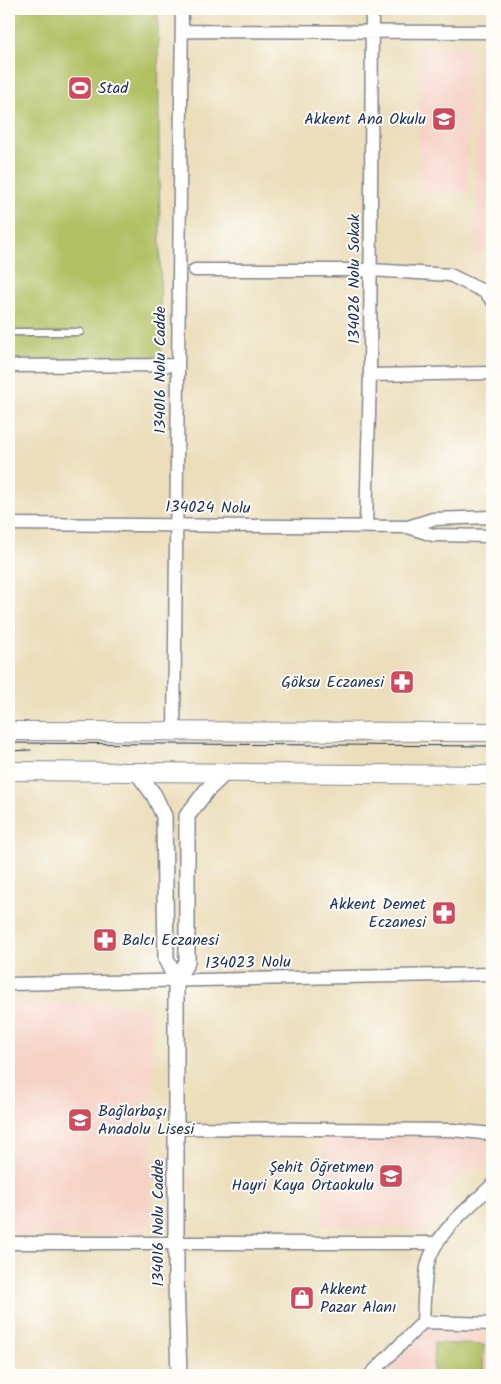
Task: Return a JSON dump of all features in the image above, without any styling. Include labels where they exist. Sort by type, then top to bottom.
[{"type":"main road","points":[[9,730],[174,732],[488,729]]},
{"type":"main road","points":[[9,771],[492,775]]},
{"type":"main road","points":[[470,775],[492,784]]},
{"type":"street","name":"134016 Nolu Cadde","points":[[174,732],[182,9]]},
{"type":"street","name":"134026 Nolu Sokak","points":[[366,526],[370,376],[372,9]]},
{"type":"street","points":[[182,31],[492,32]]},
{"type":"street","points":[[195,270],[370,270],[450,274],[490,292]]},
{"type":"street","points":[[9,366],[178,365]]},
{"type":"street","points":[[370,376],[492,373]]},
{"type":"street","name":"134024 Nolu","points":[[408,527],[433,519],[492,517]]},
{"type":"street","name":"134024 Nolu","points":[[9,524],[408,527],[433,535],[492,536]]},
{"type":"street","points":[[137,772],[154,795],[164,816],[166,959],[176,980]]},
{"type":"street","points":[[176,980],[187,962],[187,816],[206,790],[225,773]]},
{"type":"street","name":"134023 Nolu","points":[[9,984],[491,976]]},
{"type":"street","name":"134016 Nolu Cadde","points":[[176,980],[175,1128],[179,1375]]},
{"type":"street","points":[[175,1128],[453,1130],[492,1134]]},
{"type":"street","points":[[370,1375],[423,1322],[427,1267],[437,1243],[453,1223],[492,1185]]},
{"type":"street","points":[[9,1242],[176,1244],[437,1243]]},
{"type":"street","points":[[423,1322],[492,1324]]},
{"type":"lane","points":[[9,332],[80,332]]},
{"type":"shaded area","points":[[492,46],[492,244],[476,259],[478,47]]},
{"type":"shaded area","name":"Akkent Ana Okulu","points":[[419,47],[470,47],[468,192],[418,192]]},
{"type":"shaded area","name":"Bağlarbaşı Anadolu Lisesi","points":[[9,1002],[140,1004],[152,1014],[151,1226],[142,1235],[9,1235]]},
{"type":"shaded area","name":"Şehit Öğretmen Hayri Kaya Ortaokulu","points":[[323,1134],[492,1139],[492,1162],[485,1168],[464,1171],[448,1188],[443,1217],[424,1228],[322,1225]]},
{"type":"shaded area","points":[[425,1325],[487,1327],[492,1332],[492,1375],[374,1375]]},
{"type":"green space","points":[[9,9],[158,9],[161,352],[150,359],[9,359]]},
{"type":"green space","points":[[434,1343],[484,1345],[483,1375],[433,1375]]},
{"type":"tram line","points":[[9,743],[492,746]]},
{"type":"tram line","points":[[9,751],[31,750]]},
{"type":"place","name":"Stad","points":[[80,88]]},
{"type":"place","name":"Akkent Ana Okulu","points":[[444,119]]},
{"type":"place","name":"Göksu Eczanesi","points":[[402,682]]},
{"type":"place","name":"Akkent Demet Eczanesi","points":[[444,913]]},
{"type":"place","name":"Balcı Eczanesi","points":[[105,940]]},
{"type":"place","name":"Bağlarbaşı Anadolu Lisesi","points":[[80,1120]]},
{"type":"place","name":"Şehit Öğretmen Hayri Kaya Ortaokulu","points":[[391,1176]]},
{"type":"place","name":"Akkent Pazar Alanı","points":[[302,1298]]}]
